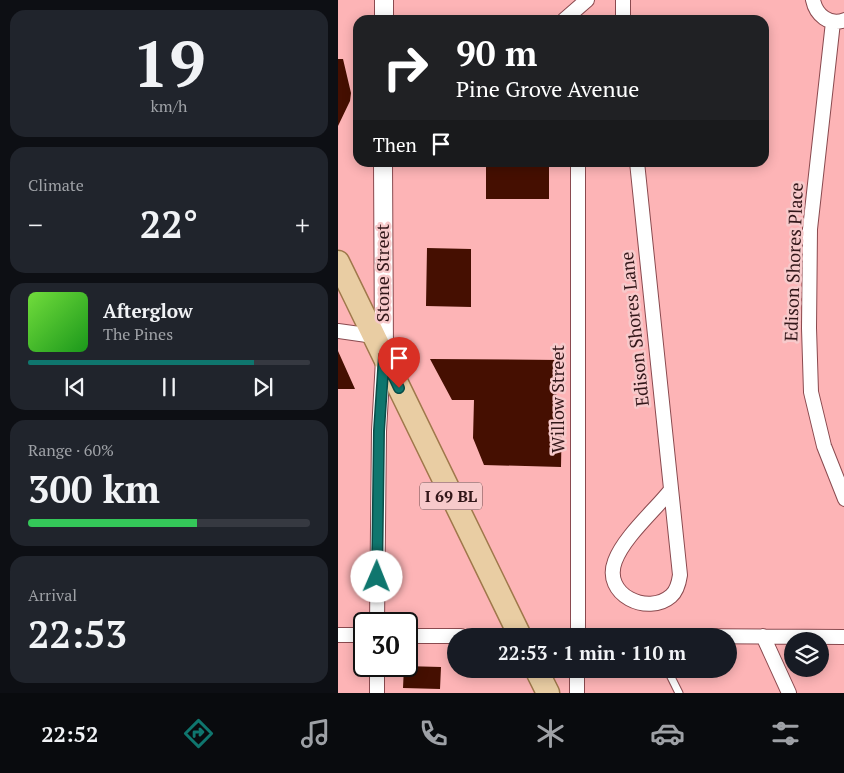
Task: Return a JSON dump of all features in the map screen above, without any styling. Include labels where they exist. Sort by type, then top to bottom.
[{"type":"main road","name":"I 69 BL","points":[[338,262],[515,628]]},
{"type":"main road","points":[[540,678],[548,693]]},
{"type":"street","points":[[384,0],[384,15]]},
{"type":"street","points":[[570,15],[587,0]]},
{"type":"street","points":[[623,0],[623,15]]},
{"type":"street","points":[[813,0],[819,15],[839,21]]},
{"type":"street","name":"Edison Shores Place","points":[[839,21],[810,229],[809,328],[811,392],[824,446],[844,499]]},
{"type":"street","name":"Stone Street","points":[[377,612],[379,346],[383,167]]},
{"type":"street","name":"Willow Street","points":[[574,628],[578,167]]},
{"type":"street","name":"Edison Shores Lane","points":[[638,167],[680,575],[678,586],[671,596],[659,602],[633,602],[624,597],[616,586],[615,562],[624,546],[670,491]]},
{"type":"street","points":[[338,331],[379,346]]},
{"type":"street","points":[[338,635],[353,635]]},
{"type":"street","points":[[418,636],[447,636]]},
{"type":"street","points":[[737,636],[844,637]]},
{"type":"street","points":[[763,636],[789,693]]},
{"type":"street","points":[[377,677],[377,693]]},
{"type":"street","points":[[576,678],[577,693]]},
{"type":"lane","points":[[672,678],[679,693]]},
{"type":"building","points":[[338,59],[343,59],[351,93],[350,101],[338,126]]},
{"type":"building","points":[[486,167],[549,167],[549,199],[486,199]]},
{"type":"building","points":[[427,248],[471,249],[471,307],[426,306]]},
{"type":"building","points":[[338,351],[355,389],[338,389]]},
{"type":"building","points":[[430,359],[559,360],[555,410],[562,410],[561,467],[484,465],[473,438],[474,400],[452,400]]},
{"type":"building","points":[[418,666],[441,667],[440,689],[403,688],[404,677],[418,677]]},
{"type":"route","points":[[377,577],[379,431],[384,356],[399,388]]}]
